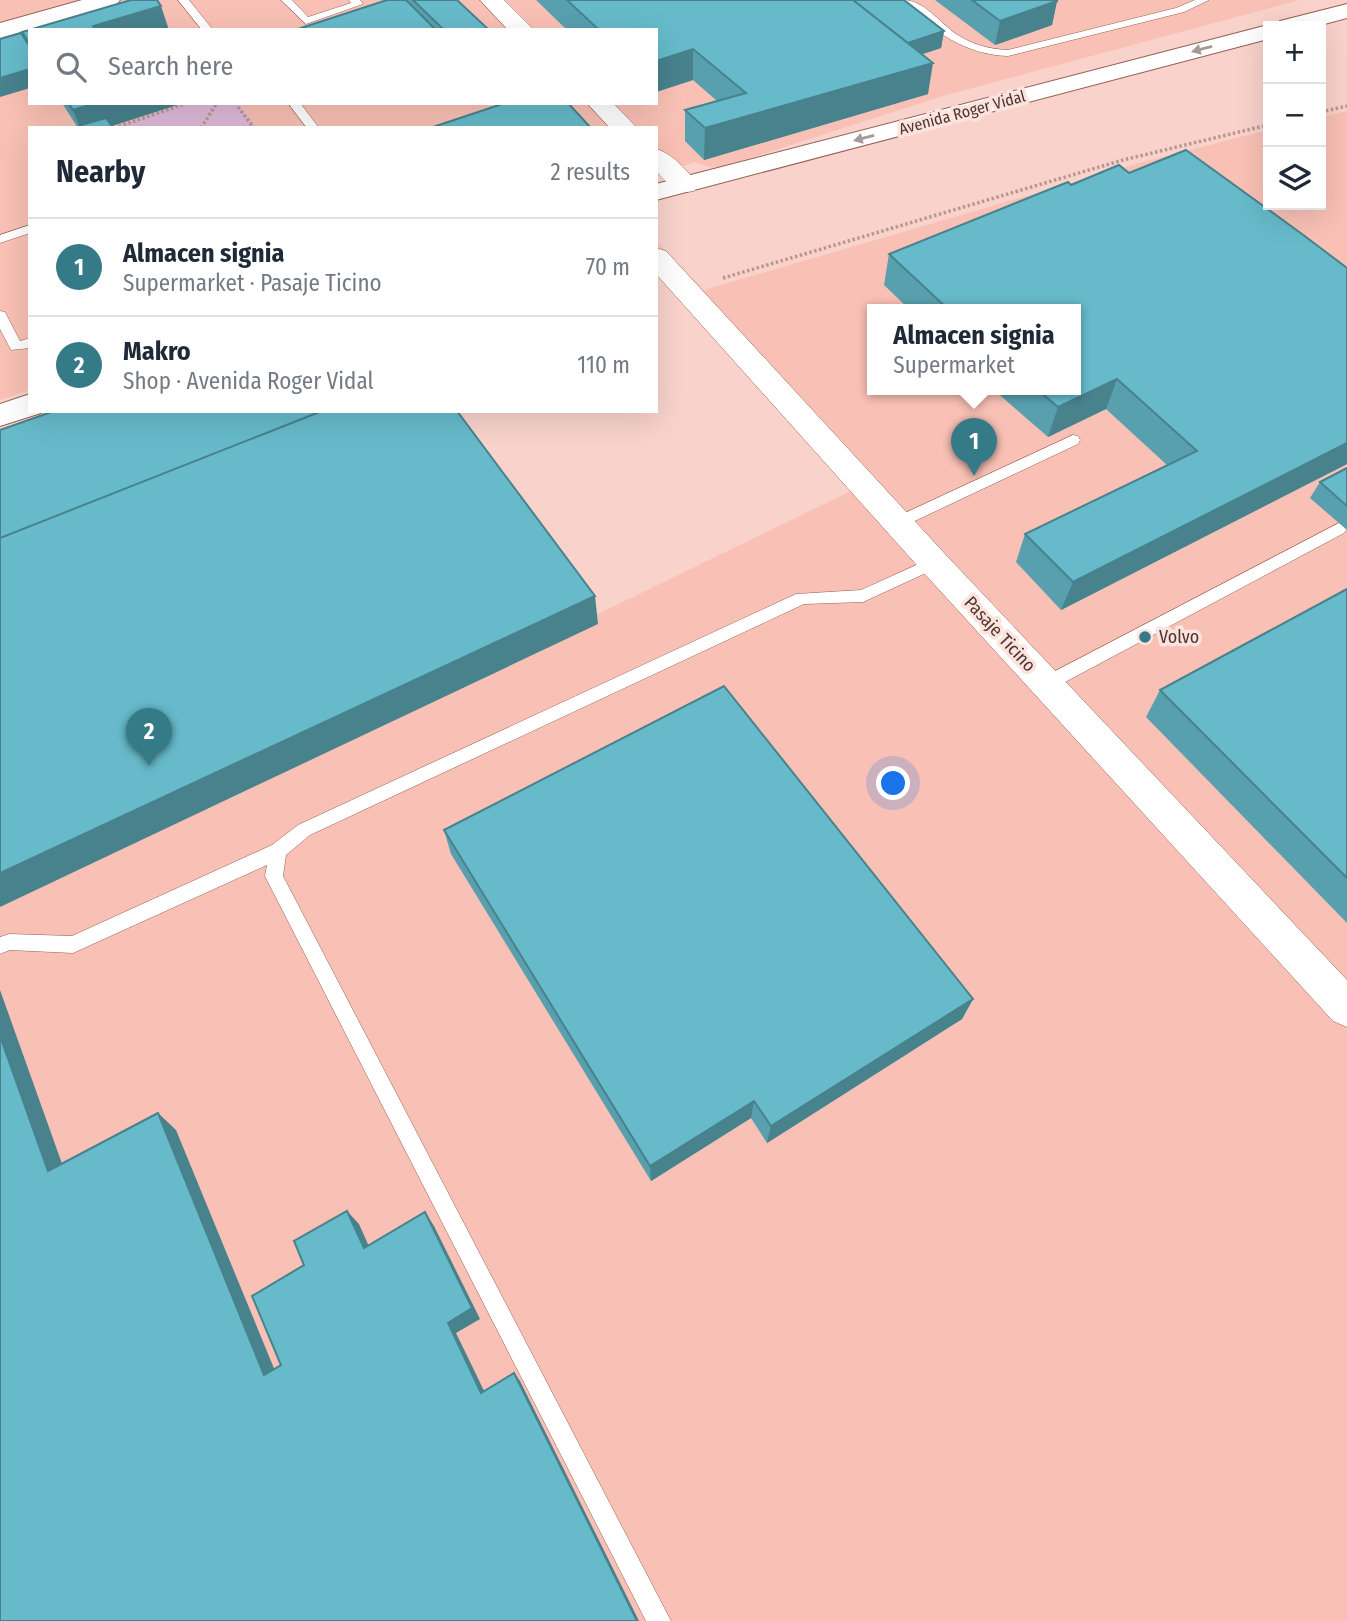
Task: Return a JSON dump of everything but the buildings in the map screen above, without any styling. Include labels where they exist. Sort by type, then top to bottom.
[{"type":"street","points":[[0,31],[108,0]]},
{"type":"street","points":[[491,0],[520,28]]},
{"type":"street","points":[[1308,21],[1347,11]]},
{"type":"street","name":"Avenida Roger Vidal","points":[[658,192],[1263,33]]},
{"type":"street","points":[[601,105],[623,126]]},
{"type":"street","points":[[658,160],[685,185]]},
{"type":"street","name":"Pasaje Ticino","points":[[658,259],[897,523],[1347,1008]]},
{"type":"street","points":[[0,415],[28,406]]},
{"type":"lane","points":[[183,0],[206,28]]},
{"type":"lane","points":[[286,0],[306,21],[356,2],[369,15]]},
{"type":"lane","points":[[908,0],[968,48],[988,54],[1007,53],[1060,40],[1180,10],[1204,0]]},
{"type":"lane","points":[[296,105],[311,126]]},
{"type":"lane","points":[[0,239],[28,230]]},
{"type":"lane","points":[[0,315],[16,347],[28,343]]},
{"type":"lane","points":[[897,523],[1073,440]]},
{"type":"lane","points":[[1046,684],[1339,529]]},
{"type":"lane","points":[[0,946],[9,942],[73,945],[278,851],[304,830],[802,598],[863,596],[934,563]]},
{"type":"lane","points":[[278,851],[274,876],[659,1621]]},
{"type":"path","points":[[121,126],[181,105]]},
{"type":"path","points":[[202,126],[216,105]]},
{"type":"path","points":[[237,105],[252,126]]},
{"type":"path","points":[[1326,111],[1347,106]]},
{"type":"path","points":[[716,280],[1123,160],[1263,126]]},
{"type":"shaded area","points":[[0,0],[1300,0],[943,96],[722,167],[709,167],[695,162],[658,175],[658,126],[28,126],[28,391],[0,400]]},
{"type":"shaded area","points":[[179,105],[239,105],[255,126],[117,126]]},
{"type":"shaded area","points":[[1347,111],[1347,1621],[0,1621],[0,905],[855,489],[658,274],[658,243],[704,290],[1143,162],[1263,131],[1263,210],[1326,210],[1326,116]]},
{"type":"place","name":"Almacen signia","points":[[974,476]]},
{"type":"place","name":"Volvo","points":[[1145,637]]},
{"type":"place","name":"Makro","points":[[149,766]]}]
